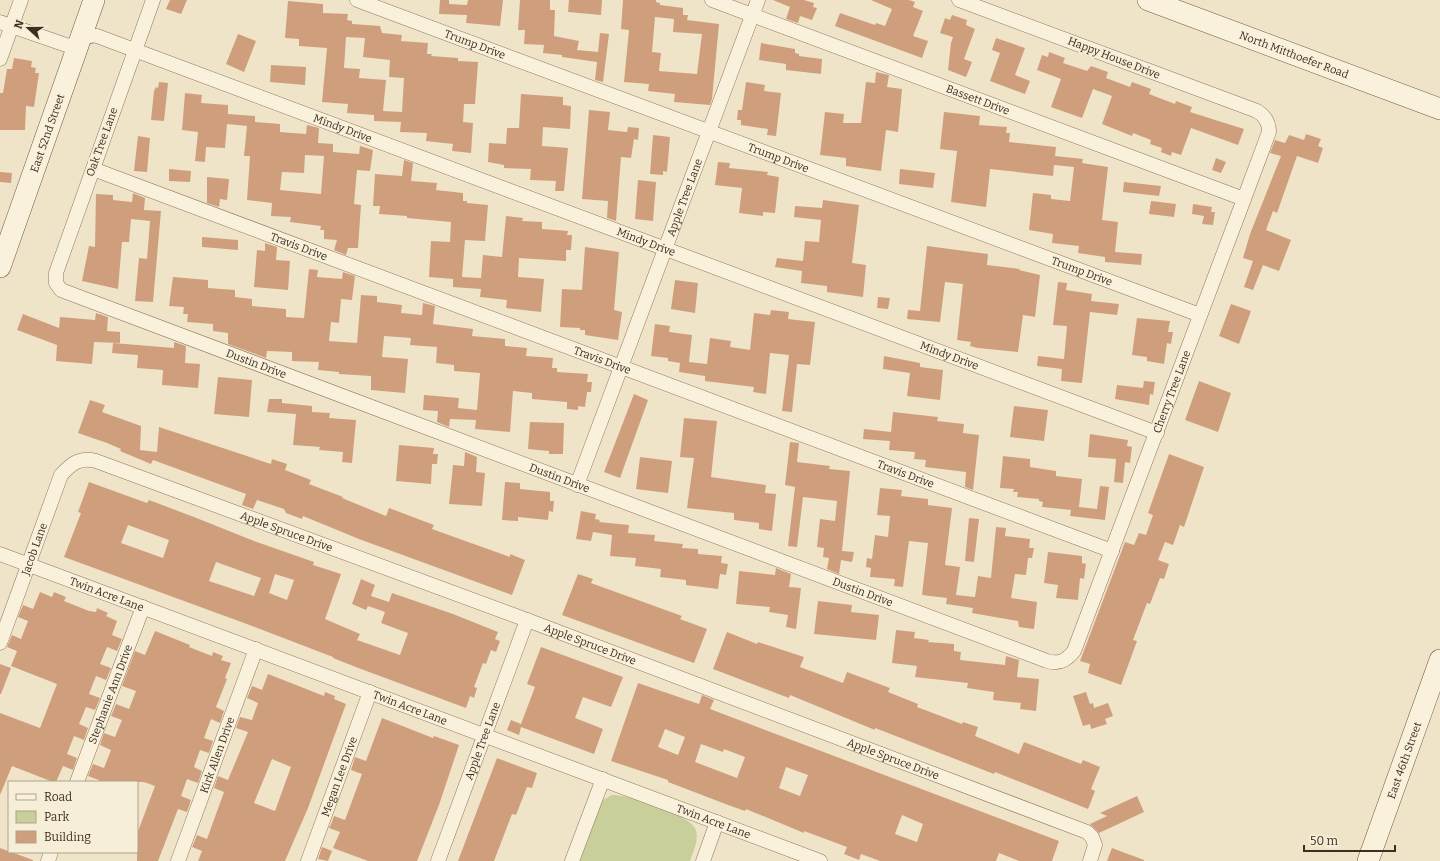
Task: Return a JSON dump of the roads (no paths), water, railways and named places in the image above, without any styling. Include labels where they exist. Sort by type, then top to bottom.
[{"type":"street","points":[[0,59],[6,24],[21,0]]},
{"type":"street","name":"East 52nd Street","points":[[0,267],[94,0]]},
{"type":"street","name":"Oak Tree Lane","points":[[58,285],[56,273],[153,0]]},
{"type":"street","name":"Trump Drive","points":[[356,0],[1200,315]]},
{"type":"street","name":"Bassett Drive","points":[[712,0],[1244,199]]},
{"type":"street","name":"Apple Tree Lane","points":[[577,485],[758,0]]},
{"type":"street","name":"Happy House Drive","points":[[959,0],[1257,111],[1267,120]]},
{"type":"street","name":"North Mitthoefer Road","points":[[1148,0],[1440,109]]},
{"type":"street","points":[[6,24],[65,45],[71,46],[79,43]]},
{"type":"street","name":"Mindy Drive","points":[[79,43],[84,38],[94,35],[1157,433]]},
{"type":"street","name":"Cherry Tree Lane","points":[[1065,660],[1074,652],[1157,433],[1269,132],[1267,120]]},
{"type":"street","name":"Travis Drive","points":[[93,169],[1112,550]]},
{"type":"street","name":"Dustin Drive","points":[[58,285],[64,292],[1047,661],[1056,663],[1065,660]]},
{"type":"street","name":"Apple Spruce Drive","points":[[76,462],[84,459],[96,460],[527,620],[1087,832],[1092,836],[1095,845],[1090,861]]},
{"type":"street","name":"Jacob Lane","points":[[0,643],[60,478],[70,465],[76,462]]},
{"type":"street","name":"Twin Acre Lane","points":[[0,554],[820,861]]},
{"type":"street","name":"Stephanie Ann Drive","points":[[77,781],[142,607]]},
{"type":"street","name":"Apple Tree Lane","points":[[438,861],[486,735],[527,620]]},
{"type":"street","name":"Kirk Allen Drive","points":[[178,861],[256,650]]},
{"type":"street","name":"East 46th Street","points":[[1368,861],[1436,682],[1440,660]]},
{"type":"street","name":"Megan Lee Drive","points":[[308,861],[370,692]]},
{"type":"street","points":[[572,861],[603,779]]},
{"type":"street","points":[[703,861],[718,822]]}]
